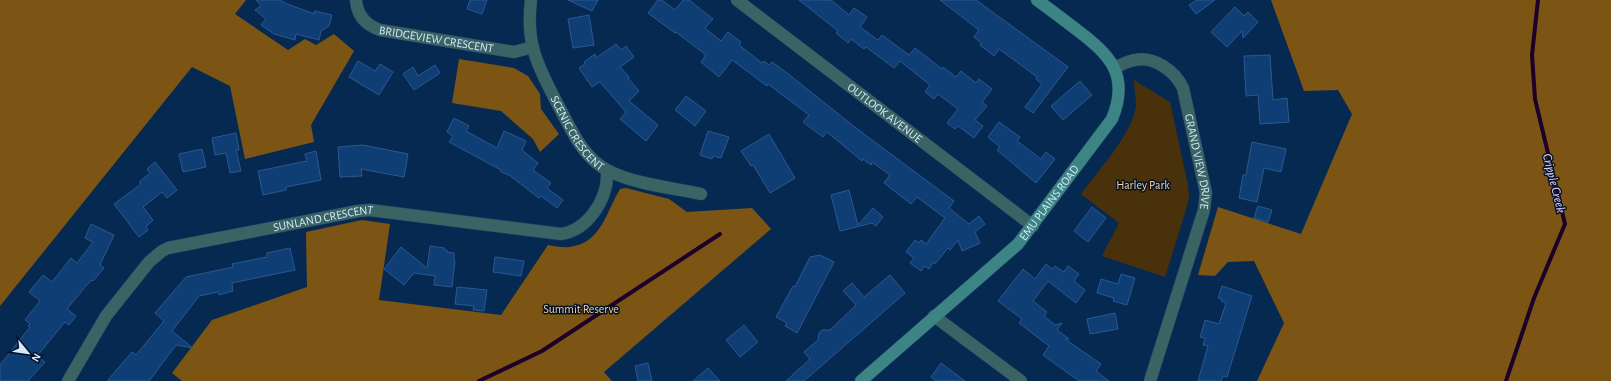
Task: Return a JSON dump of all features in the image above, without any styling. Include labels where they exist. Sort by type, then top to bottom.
[{"type":"street","name":"BRIDGEVIEW CRESCENT","points":[[356,0],[359,13],[364,21],[370,26],[380,30],[514,52],[533,47]]},
{"type":"street","name":"SCENIC CRESCENT","points":[[532,0],[529,29],[542,75],[574,135],[591,158],[607,170],[648,183],[701,194]]},
{"type":"street","name":"OUTLOOK AVENUE","points":[[737,0],[1033,226]]},
{"type":"street","name":"EMU PLAINS ROAD","points":[[861,381],[1018,244],[1112,119],[1118,103],[1119,93],[1114,68],[1098,46],[1037,0]]},
{"type":"street","name":"GRAND VIEW DRIVE","points":[[1114,68],[1136,59],[1144,60],[1158,64],[1177,77],[1183,88],[1206,193],[1204,210],[1150,381]]},
{"type":"street","name":"SUNLAND CRESCENT","points":[[68,381],[106,316],[149,262],[168,248],[358,211],[370,210],[561,234],[568,233],[581,226],[595,211],[606,184],[607,170]]},
{"type":"street","points":[[934,316],[1021,381]]},
{"type":"green space","points":[[0,0],[246,0],[235,14],[288,50],[305,39],[316,45],[334,34],[354,51],[311,125],[314,142],[245,159],[230,86],[192,67],[0,306]]},
{"type":"green space","points":[[1271,0],[1611,0],[1611,381],[1257,381],[1284,323],[1254,261],[1228,262],[1215,276],[1198,275],[1218,207],[1301,234],[1352,114],[1338,90],[1304,91]]},
{"type":"green space","points":[[459,59],[514,68],[528,76],[540,94],[541,109],[559,134],[540,152],[533,139],[501,111],[452,103]]},
{"type":"green space","name":"Harley Park","points":[[1134,80],[1170,102],[1188,185],[1189,198],[1165,277],[1102,256],[1119,223],[1081,194],[1114,151],[1129,127],[1134,116],[1136,105]]},
{"type":"green space","name":"Summit Reserve","points":[[626,188],[669,199],[687,212],[752,208],[771,229],[604,372],[612,381],[182,381],[172,373],[212,320],[307,287],[306,232],[362,220],[390,224],[379,300],[501,315],[548,245],[569,247],[580,245],[588,240],[601,226],[620,189]]},
{"type":"building","points":[[256,0],[280,0],[315,14],[314,11],[332,15],[329,26],[321,31],[319,40],[296,34],[295,40],[274,34],[261,25],[266,19],[255,10],[261,6]]},
{"type":"building","points":[[470,0],[487,0],[482,14],[467,9]]},
{"type":"building","points":[[568,0],[598,0],[592,11]]},
{"type":"building","points":[[658,0],[662,0],[675,10],[683,0],[689,0],[713,19],[705,28],[721,41],[728,32],[741,42],[739,45],[762,63],[764,61],[769,65],[772,62],[787,73],[856,128],[954,201],[949,208],[969,224],[979,216],[985,224],[975,232],[980,243],[962,251],[958,240],[950,250],[948,248],[935,264],[933,262],[929,269],[925,266],[921,271],[910,263],[914,258],[906,252],[915,240],[919,243],[921,240],[926,244],[945,218],[917,197],[911,204],[884,183],[890,175],[872,162],[871,165],[863,159],[862,161],[827,132],[823,137],[803,122],[809,115],[768,84],[767,86],[732,60],[719,77],[701,62],[706,55],[648,13]]},
{"type":"building","points":[[799,0],[831,0],[849,15],[854,8],[867,17],[860,27],[878,40],[882,35],[909,55],[915,48],[942,69],[943,67],[956,77],[961,71],[976,83],[979,79],[992,89],[982,102],[987,106],[975,120],[983,126],[974,138],[958,126],[955,129],[947,123],[958,109],[938,94],[934,99],[925,92],[930,85],[900,61],[894,68],[866,47],[864,49],[851,39],[848,43],[836,33],[838,31]]},
{"type":"building","points":[[940,0],[976,0],[1068,67],[1033,113],[1025,107],[1042,84],[1036,79],[1037,77],[999,49],[994,56],[980,45],[981,43],[974,37],[979,30]]},
{"type":"building","points":[[1197,0],[1215,0],[1196,14],[1189,5]]},
{"type":"building","points":[[1235,7],[1244,16],[1248,12],[1258,22],[1243,38],[1242,31],[1227,47],[1211,32]]},
{"type":"building","points":[[589,15],[594,45],[573,48],[568,19]]},
{"type":"building","points":[[616,44],[621,50],[626,46],[634,57],[620,67],[639,91],[629,101],[658,125],[646,141],[620,119],[626,112],[600,82],[592,87],[579,68],[585,64],[584,62],[595,54],[596,58]]},
{"type":"building","points":[[1270,55],[1273,100],[1287,98],[1289,122],[1260,124],[1258,95],[1246,96],[1244,56]]},
{"type":"building","points":[[358,61],[375,71],[380,64],[393,72],[379,95],[349,77]]},
{"type":"building","points":[[435,65],[440,73],[414,90],[403,74],[413,67],[418,76]]},
{"type":"building","points":[[1080,81],[1092,95],[1063,120],[1051,106]]},
{"type":"building","points":[[686,96],[706,111],[695,126],[675,110]]},
{"type":"building","points":[[454,118],[469,126],[466,131],[497,148],[504,131],[526,141],[522,150],[538,163],[533,170],[551,183],[547,188],[563,200],[557,208],[541,196],[539,198],[509,175],[501,172],[501,170],[449,142],[453,136],[447,132]]},
{"type":"building","points":[[999,122],[1020,137],[1017,141],[1041,159],[1046,152],[1055,159],[1036,183],[997,150],[1000,147],[988,137]]},
{"type":"building","points":[[708,131],[729,137],[721,158],[713,156],[712,159],[700,155]]},
{"type":"building","points":[[236,133],[239,150],[236,150],[241,171],[230,173],[226,153],[215,155],[212,138]]},
{"type":"building","points":[[769,134],[795,178],[770,193],[753,165],[751,166],[741,151]]},
{"type":"building","points":[[1252,142],[1286,149],[1281,172],[1264,168],[1257,202],[1239,198],[1243,175],[1246,175]]},
{"type":"building","points":[[363,145],[408,154],[404,177],[361,169],[362,176],[340,177],[338,147]]},
{"type":"building","points":[[202,149],[206,167],[183,172],[179,154]]},
{"type":"building","points":[[316,151],[321,180],[286,187],[286,190],[263,195],[258,171],[307,161],[305,154]]},
{"type":"building","points":[[155,162],[177,190],[167,198],[162,192],[143,207],[153,220],[146,227],[148,230],[139,237],[114,204],[141,184],[139,182],[150,173],[147,169]]},
{"type":"building","points":[[849,190],[858,225],[873,208],[883,217],[876,226],[872,223],[840,231],[831,195]]},
{"type":"building","points":[[1258,206],[1272,210],[1268,222],[1254,218]]},
{"type":"building","points":[[1092,207],[1106,218],[1088,242],[1074,231]]},
{"type":"building","points":[[91,224],[114,235],[100,265],[104,268],[93,281],[92,280],[85,287],[67,309],[76,316],[69,325],[65,322],[37,356],[45,362],[28,381],[0,381],[0,365],[30,327],[28,326],[30,324],[25,320],[40,301],[29,292],[43,275],[52,282],[71,258],[77,263],[93,242],[85,238]]},
{"type":"building","points":[[430,246],[444,248],[447,252],[454,253],[455,261],[452,287],[434,285],[435,276],[414,273],[404,285],[384,269],[401,247],[427,268]]},
{"type":"building","points":[[290,248],[295,270],[232,283],[233,291],[219,295],[218,292],[199,296],[172,331],[193,348],[176,345],[149,381],[107,381],[132,352],[136,355],[164,321],[155,313],[186,277],[233,267],[232,264],[267,257],[267,253]]},
{"type":"building","points":[[820,255],[834,262],[797,333],[785,326],[787,323],[776,317],[793,286],[795,287],[810,257]]},
{"type":"building","points":[[495,257],[524,261],[521,276],[493,272]]},
{"type":"building","points":[[1046,264],[1052,269],[1055,266],[1064,272],[1068,266],[1079,274],[1074,281],[1085,290],[1076,303],[1048,281],[1033,301],[1047,312],[1044,316],[1055,325],[1062,323],[1057,330],[1069,339],[1065,339],[1101,364],[1096,371],[1109,381],[1079,381],[1043,355],[1049,346],[1019,323],[1022,319],[998,301],[1023,269],[1035,279]]},
{"type":"building","points":[[1121,274],[1135,278],[1127,305],[1113,301],[1114,298],[1097,293],[1101,279],[1118,284]]},
{"type":"building","points":[[890,275],[905,293],[804,381],[786,381],[810,359],[804,352],[818,340],[819,333],[822,330],[830,330],[856,305],[843,291],[852,283],[864,297]]},
{"type":"building","points":[[1222,286],[1252,296],[1227,377],[1223,376],[1221,381],[1198,381],[1208,346],[1203,345],[1205,338],[1200,337],[1205,320],[1219,324],[1226,303],[1221,301],[1222,299],[1218,298]]},
{"type":"building","points":[[457,287],[487,290],[484,311],[473,310],[474,306],[455,304]]},
{"type":"building","points":[[1115,313],[1118,329],[1090,334],[1087,319]]},
{"type":"building","points":[[744,325],[758,342],[740,357],[726,340]]},
{"type":"building","points":[[648,363],[652,381],[638,381],[635,366]]},
{"type":"building","points":[[941,363],[965,381],[936,381],[931,377]]},
{"type":"building","points":[[708,368],[720,381],[693,381]]},
{"type":"waterway","name":"Cripple Creek","points":[[1506,381],[1534,298],[1565,224],[1535,99],[1532,55],[1538,0]]},
{"type":"waterway","points":[[479,381],[542,351],[720,234]]}]
